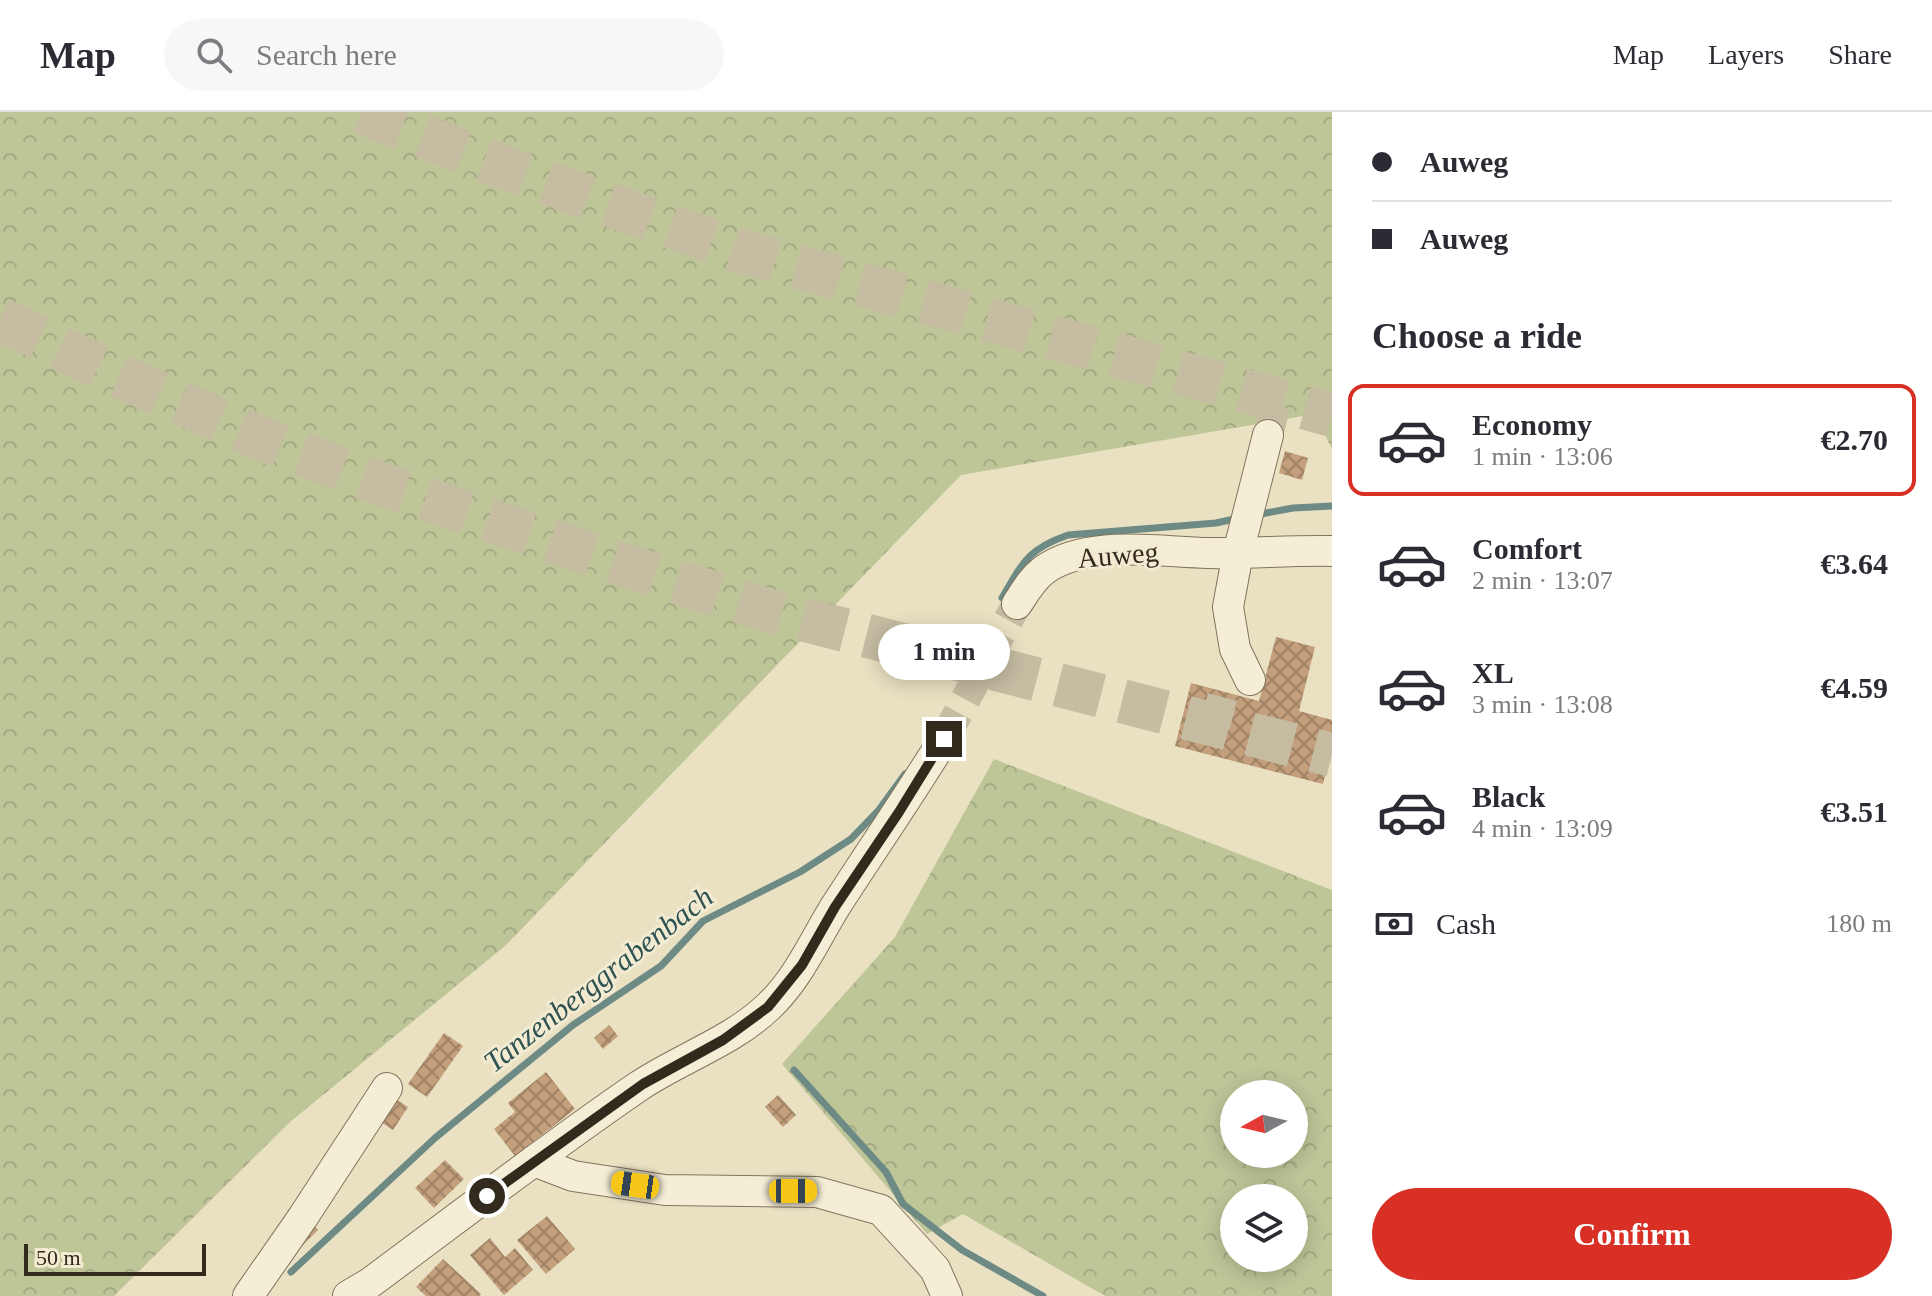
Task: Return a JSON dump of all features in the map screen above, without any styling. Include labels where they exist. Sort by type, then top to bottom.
[{"type":"street","points":[[1238,682],[1228,607],[1268,435]]},
{"type":"street","name":"Auweg","points":[[1017,604],[1042,571],[1072,557],[1094,553],[1240,545],[1332,551]]},
{"type":"street","points":[[348,1296],[643,1084],[723,1040],[768,1007],[802,965],[835,907],[944,739]]},
{"type":"street","points":[[248,1296],[387,1088]]},
{"type":"street","points":[[534,1161],[573,1176],[665,1190],[817,1192],[881,1210],[935,1269],[947,1296]]},
{"type":"green space","points":[[0,112],[1332,112],[1332,449],[1315,414],[961,475],[505,946],[290,1122],[114,1296],[0,1296]]},
{"type":"green space","points":[[994,759],[1332,890],[1332,1296],[1105,1296],[963,1214],[927,1234],[782,1064],[895,937]]},
{"type":"building","points":[[1285,451],[1308,458],[1302,480],[1279,473]]},
{"type":"building","points":[[1276,637],[1315,647],[1299,711],[1332,720],[1332,749],[1323,784],[1175,746],[1191,683],[1259,701]]},
{"type":"building","points":[[609,1025],[618,1036],[603,1049],[594,1038]]},
{"type":"building","points":[[444,1033],[463,1046],[427,1097],[408,1084]]},
{"type":"building","points":[[546,1072],[575,1109],[515,1156],[494,1129],[515,1112],[508,1103]]},
{"type":"building","points":[[778,1095],[796,1115],[783,1127],[765,1107]]},
{"type":"building","points":[[391,1096],[408,1107],[393,1130],[376,1119]]},
{"type":"building","points":[[445,1160],[464,1179],[434,1208],[415,1188]]},
{"type":"building","points":[[547,1216],[575,1249],[546,1274],[517,1240]]},
{"type":"building","points":[[308,1221],[318,1230],[302,1246],[293,1237]]},
{"type":"building","points":[[490,1238],[505,1257],[515,1248],[533,1270],[504,1295],[470,1255]]},
{"type":"building","points":[[443,1259],[481,1294],[426,1296],[416,1287]]},
{"type":"waterway","name":"Tanzenberggrabenbach","points":[[1255,515],[1293,508],[1332,506]]},
{"type":"waterway","name":"Tanzenberggrabenbach","points":[[1002,598],[1028,558],[1044,546],[1068,535],[1216,523],[1239,518]]},
{"type":"waterway","name":"Tanzenberggrabenbach","points":[[291,1272],[435,1138],[573,1025],[661,966],[703,921],[800,872],[851,839],[878,811],[905,774]]},
{"type":"waterway","points":[[794,1070],[886,1172],[903,1204],[962,1250],[1043,1296]]},
{"type":"tunnel","points":[[361,112],[513,171],[738,250],[1332,415]]},
{"type":"tunnel","points":[[0,319],[260,438],[376,482],[617,563],[774,612],[1332,755]]},
{"type":"tunnel","points":[[1268,435],[1277,399]]},
{"type":"tunnel","points":[[944,739],[1017,604]]},
{"type":"tunnel","points":[[1215,726],[1226,683]]},
{"type":"route","points":[[487,1196],[643,1084],[723,1040],[768,1007],[802,965],[835,907],[944,739]]}]
